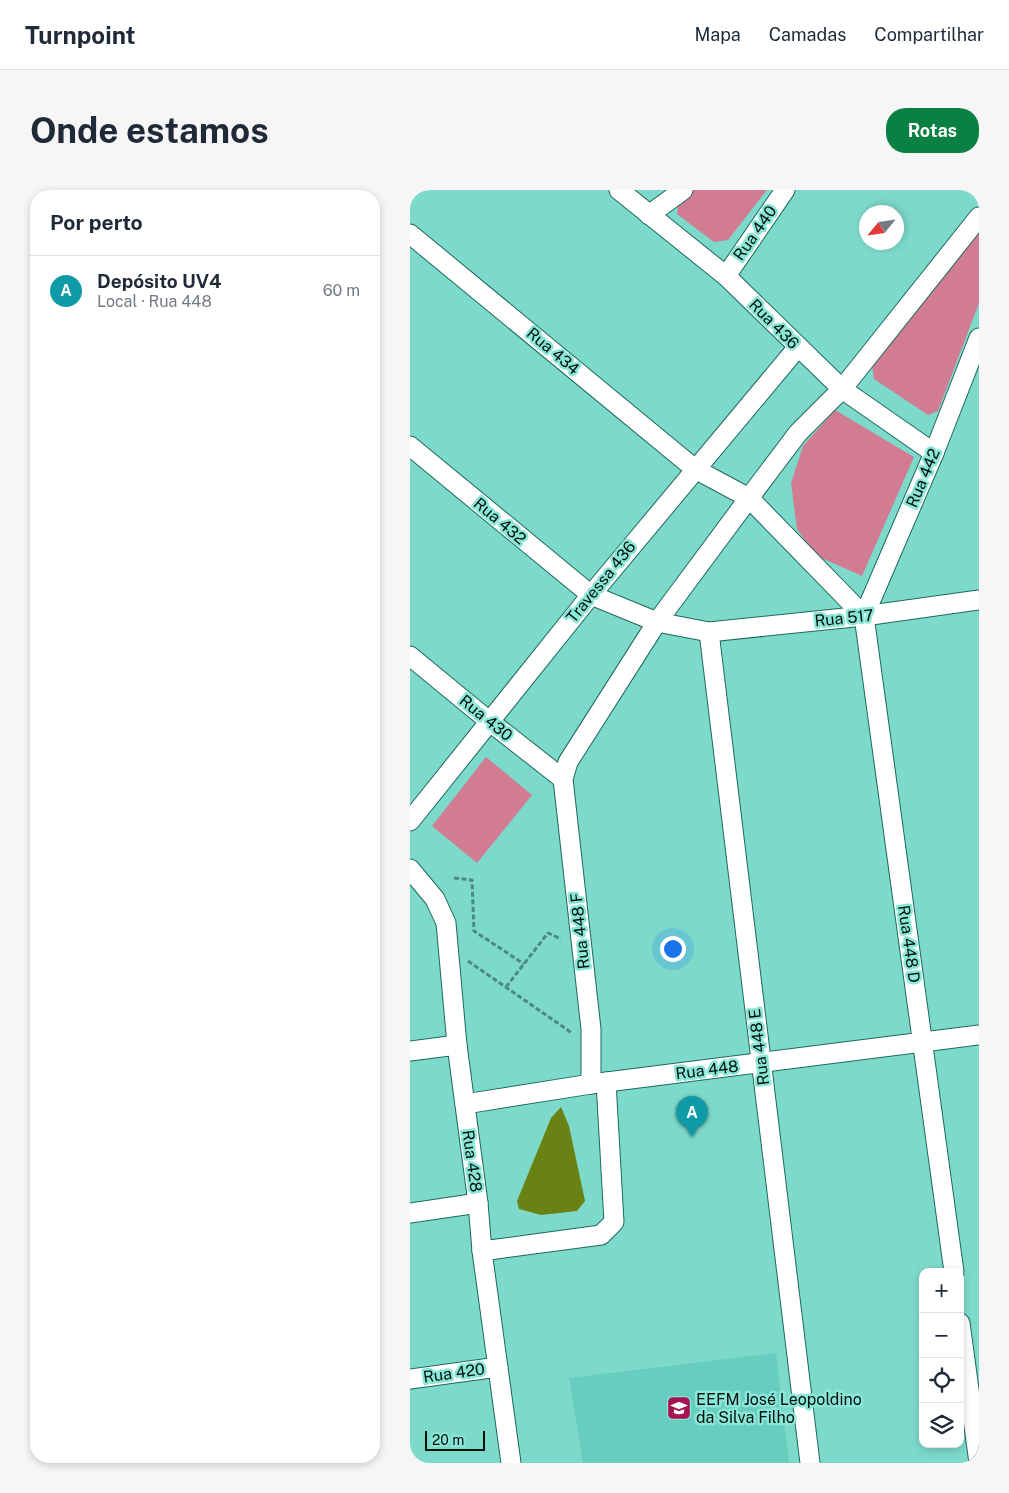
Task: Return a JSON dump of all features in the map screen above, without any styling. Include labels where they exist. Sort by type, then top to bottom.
[{"type":"street","name":"Rua 436","points":[[619,190],[726,276],[842,389],[934,453]]},
{"type":"street","points":[[649,215],[683,190]]},
{"type":"street","name":"Rua 440","points":[[726,276],[785,190]]},
{"type":"street","points":[[563,779],[568,762],[658,622],[749,498],[798,433],[842,389],[979,217]]},
{"type":"street","name":"Rua 434","points":[[410,234],[695,469],[749,498],[864,616]]},
{"type":"street","name":"Rua 442","points":[[864,616],[934,453],[979,338]]},
{"type":"street","name":"Travessa 436","points":[[410,821],[590,595],[798,347]]},
{"type":"street","name":"Rua 432","points":[[410,446],[590,595],[658,622]]},
{"type":"street","name":"Rua 517","points":[[658,622],[709,632],[864,616],[979,600]]},
{"type":"street","name":"Rua 448 D","points":[[864,616],[953,1268]]},
{"type":"street","name":"Rua 448 E","points":[[709,632],[810,1463]]},
{"type":"street","name":"Rua 430","points":[[410,656],[488,721],[563,779]]},
{"type":"street","name":"Rua 448 F","points":[[482,1251],[601,1235],[614,1222],[563,779]]},
{"type":"street","name":"Rua 428","points":[[414,878],[435,899],[446,923],[464,1104],[511,1463]]},
{"type":"street","name":"Rua 448","points":[[464,1104],[598,1083],[979,1036]]},
{"type":"street","points":[[410,1051],[457,1045]]},
{"type":"street","points":[[410,1213],[478,1203]]},
{"type":"street","points":[[964,1352],[979,1463]]},
{"type":"street","name":"Rua 420","points":[[410,1379],[498,1367]]},
{"type":"path","points":[[454,878],[472,880],[474,931],[524,964]]},
{"type":"path","points":[[506,987],[548,933],[561,939]]},
{"type":"path","points":[[463,958],[574,1034]]},
{"type":"shaded area","points":[[689,190],[767,190],[728,240],[714,242],[677,214],[679,198]]},
{"type":"shaded area","points":[[979,229],[979,303],[938,411],[928,415],[874,379],[871,359]]},
{"type":"shaded area","points":[[835,410],[914,457],[862,576],[815,555],[797,529],[791,483],[803,446]]},
{"type":"shaded area","points":[[486,757],[532,795],[477,863],[432,826]]},
{"type":"shaded area","points":[[561,1107],[569,1126],[585,1201],[577,1211],[541,1215],[519,1209],[517,1201],[551,1118]]},
{"type":"shaded area","name":"EEFM José Leopoldino da Silva Filho","points":[[776,1353],[789,1463],[583,1463],[569,1378]]},
{"type":"place","name":"Depósito UV4","points":[[692,1137]]},
{"type":"place","name":"EEFM José Leopoldino da Silva Filho","points":[[679,1408]]}]
